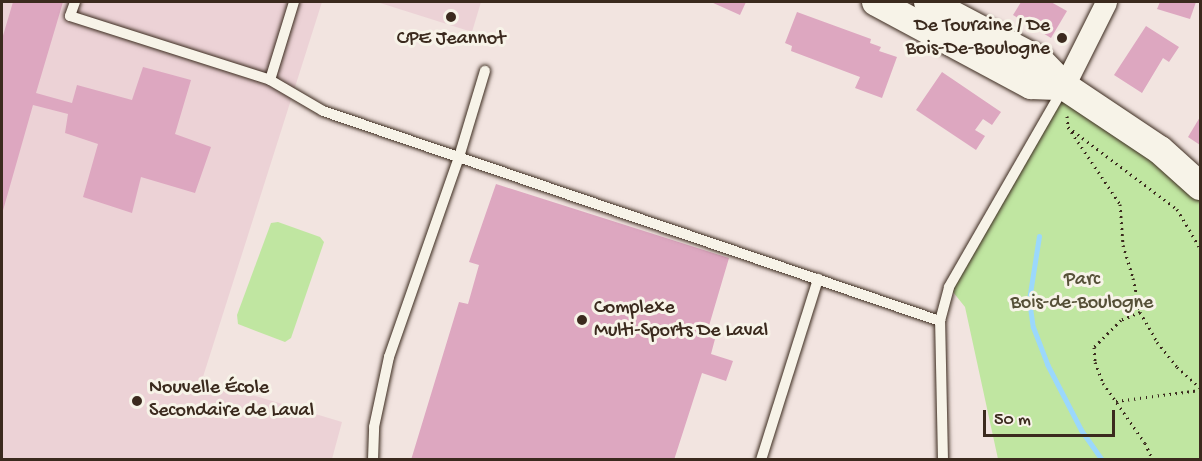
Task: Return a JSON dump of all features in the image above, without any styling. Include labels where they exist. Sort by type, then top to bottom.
[{"type":"street","points":[[876,2],[1031,85],[1064,86]]},
{"type":"street","points":[[928,2],[1040,61],[1064,86],[1160,150],[1200,186]]},
{"type":"street","points":[[1064,86],[1106,2]]},
{"type":"lane","points":[[75,2],[70,16],[270,80],[323,111],[940,321]]},
{"type":"lane","points":[[270,80],[294,2]]},
{"type":"lane","points":[[373,459],[374,427],[389,357],[459,157],[485,71]]},
{"type":"lane","points":[[943,459],[940,321],[949,287],[1064,86]]},
{"type":"lane","points":[[760,459],[818,279]]},
{"type":"path","points":[[1064,86],[1068,128],[1120,204],[1123,245],[1140,312],[1157,342],[1177,367],[1200,389]]},
{"type":"path","points":[[1068,128],[1177,209],[1200,248]]},
{"type":"path","points":[[1140,312],[1121,320],[1094,347],[1095,362],[1102,383],[1145,443],[1153,459]]},
{"type":"path","points":[[1116,402],[1200,389]]},
{"type":"shaded area","points":[[2,2],[322,2],[202,380],[342,422],[332,459],[2,459]]},
{"type":"shaded area","name":"CPE Jeannot","points":[[377,2],[481,2],[472,32]]},
{"type":"green space","name":"Parc Bois-de-Boulogne","points":[[1064,86],[1200,186],[1200,459],[998,459],[965,307],[949,287]]},
{"type":"green space","points":[[278,222],[320,237],[324,242],[291,338],[285,342],[238,324],[237,315],[271,223]]},
{"type":"building","points":[[13,2],[63,2],[36,93],[72,103],[77,85],[132,100],[143,67],[191,80],[175,134],[211,147],[195,193],[141,177],[132,213],[83,197],[98,144],[65,133],[68,114],[33,105],[2,214],[2,39]]},
{"type":"building","points":[[711,2],[746,2],[740,15]]},
{"type":"building","points":[[1021,2],[1051,2],[1067,11],[1051,38],[1013,15]]},
{"type":"building","points":[[1160,2],[1196,2],[1190,19],[1157,9]]},
{"type":"building","points":[[797,12],[871,39],[870,43],[881,47],[879,51],[897,57],[882,98],[855,88],[860,77],[791,51],[792,46],[785,43]]},
{"type":"building","points":[[1146,26],[1179,47],[1169,62],[1163,58],[1142,93],[1114,75]]},
{"type":"building","points":[[942,72],[1001,112],[992,125],[983,119],[975,130],[985,136],[976,150],[916,110]]},
{"type":"building","points":[[1200,117],[1200,145],[1188,137]]},
{"type":"building","name":"Complexe Multi-Sports De Laval","points":[[496,184],[729,258],[706,336],[715,339],[711,354],[733,361],[726,381],[702,373],[674,460],[411,460],[459,302],[468,304],[479,265],[469,262]]},
{"type":"waterway","points":[[1039,236],[1029,300],[1033,327],[1047,364],[1081,430],[1102,460]]},
{"type":"place","name":"CPE Jeannot","points":[[451,17]]},
{"type":"place","name":"De Touraine / De Bois-De-Boulogne","points":[[1062,38]]},
{"type":"place","name":"Complexe Multi-Sports De Laval","points":[[582,320]]},
{"type":"place","name":"Nouvelle École Secondaire de Laval","points":[[137,401]]}]
